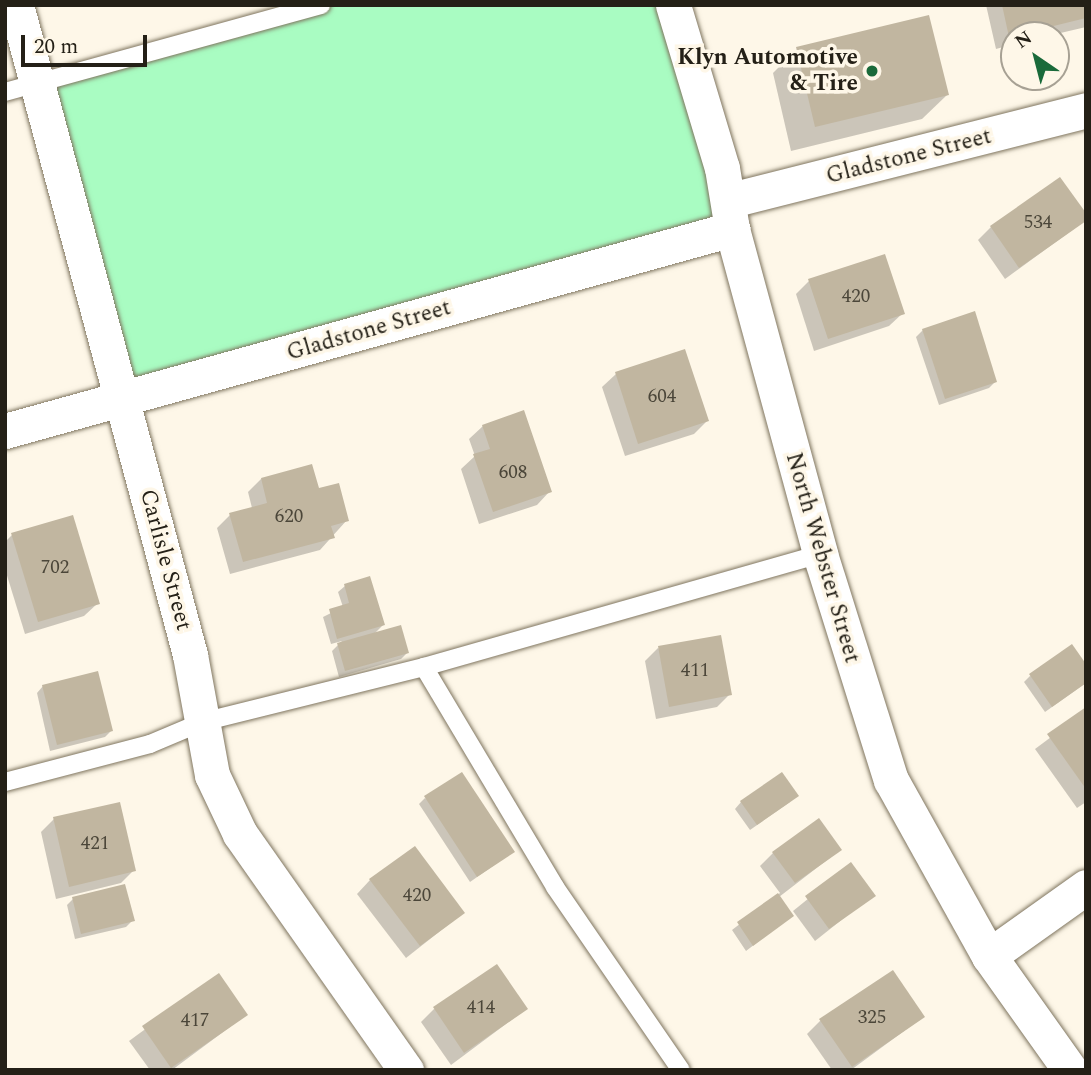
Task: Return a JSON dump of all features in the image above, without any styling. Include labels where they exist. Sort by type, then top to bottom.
[{"type":"street","name":"Carlisle Street","points":[[16,5],[21,88],[122,399],[190,655],[212,775],[240,834],[406,1070]]},
{"type":"street","name":"North Webster Street","points":[[673,5],[820,554],[891,780],[989,956],[1070,1070]]},
{"type":"street","name":"Gladstone Street","points":[[5,431],[122,399],[1086,110]]},
{"type":"street","points":[[989,956],[1086,887]]},
{"type":"lane","points":[[21,88],[321,5]]},
{"type":"lane","points":[[5,782],[150,744],[202,722],[424,667],[820,554]]},
{"type":"lane","points":[[424,667],[555,887],[681,1070]]},
{"type":"green space","points":[[321,5],[673,5],[732,229],[122,399],[36,84]]},
{"type":"building","points":[[1002,5],[1086,5],[1086,18],[1070,22],[1006,21]]},
{"type":"building","name":"Klyn Automotive & Tire","points":[[929,15],[949,95],[815,127],[796,47]]},
{"type":"building","points":[[1060,177],[1086,213],[1086,221],[1019,268],[990,226]]},
{"type":"building","points":[[885,254],[905,314],[828,339],[808,279]]},
{"type":"building","points":[[975,311],[997,382],[945,399],[922,329]]},
{"type":"building","points":[[685,349],[709,421],[638,444],[615,372]]},
{"type":"building","points":[[524,410],[552,492],[493,512],[473,454],[490,449],[482,425]]},
{"type":"building","points":[[312,464],[319,488],[339,483],[349,521],[331,526],[335,538],[243,562],[229,513],[267,503],[261,478]]},
{"type":"building","points":[[73,515],[100,604],[38,622],[11,533]]},
{"type":"building","points":[[370,576],[385,625],[337,639],[329,609],[349,603],[344,584]]},
{"type":"building","points":[[401,625],[409,653],[345,671],[337,643]]},
{"type":"building","points":[[721,635],[732,695],[669,707],[658,646]]},
{"type":"building","points":[[1072,644],[1086,664],[1086,683],[1052,707],[1029,674]]},
{"type":"building","points":[[98,671],[113,731],[57,745],[42,685]]},
{"type":"building","points":[[1086,707],[1086,789],[1047,734]]},
{"type":"building","points":[[462,772],[515,852],[477,877],[424,796]]},
{"type":"building","points":[[782,772],[799,796],[757,825],[740,801]]},
{"type":"building","points":[[120,802],[136,871],[69,887],[53,817]]},
{"type":"building","points":[[819,818],[842,850],[795,883],[772,852]]},
{"type":"building","points":[[415,846],[465,913],[420,946],[369,879]]},
{"type":"building","points":[[851,862],[876,896],[829,929],[805,896]]},
{"type":"building","points":[[125,884],[135,921],[81,934],[72,897]]},
{"type":"building","points":[[778,893],[794,916],[753,946],[737,922]]},
{"type":"building","points":[[497,964],[528,1009],[464,1053],[433,1007]]},
{"type":"building","points":[[893,970],[925,1017],[852,1067],[819,1019]]},
{"type":"building","points":[[219,973],[248,1015],[171,1068],[142,1026]]},
{"type":"place","name":"Klyn Automotive & Tire","points":[[872,71]]}]
